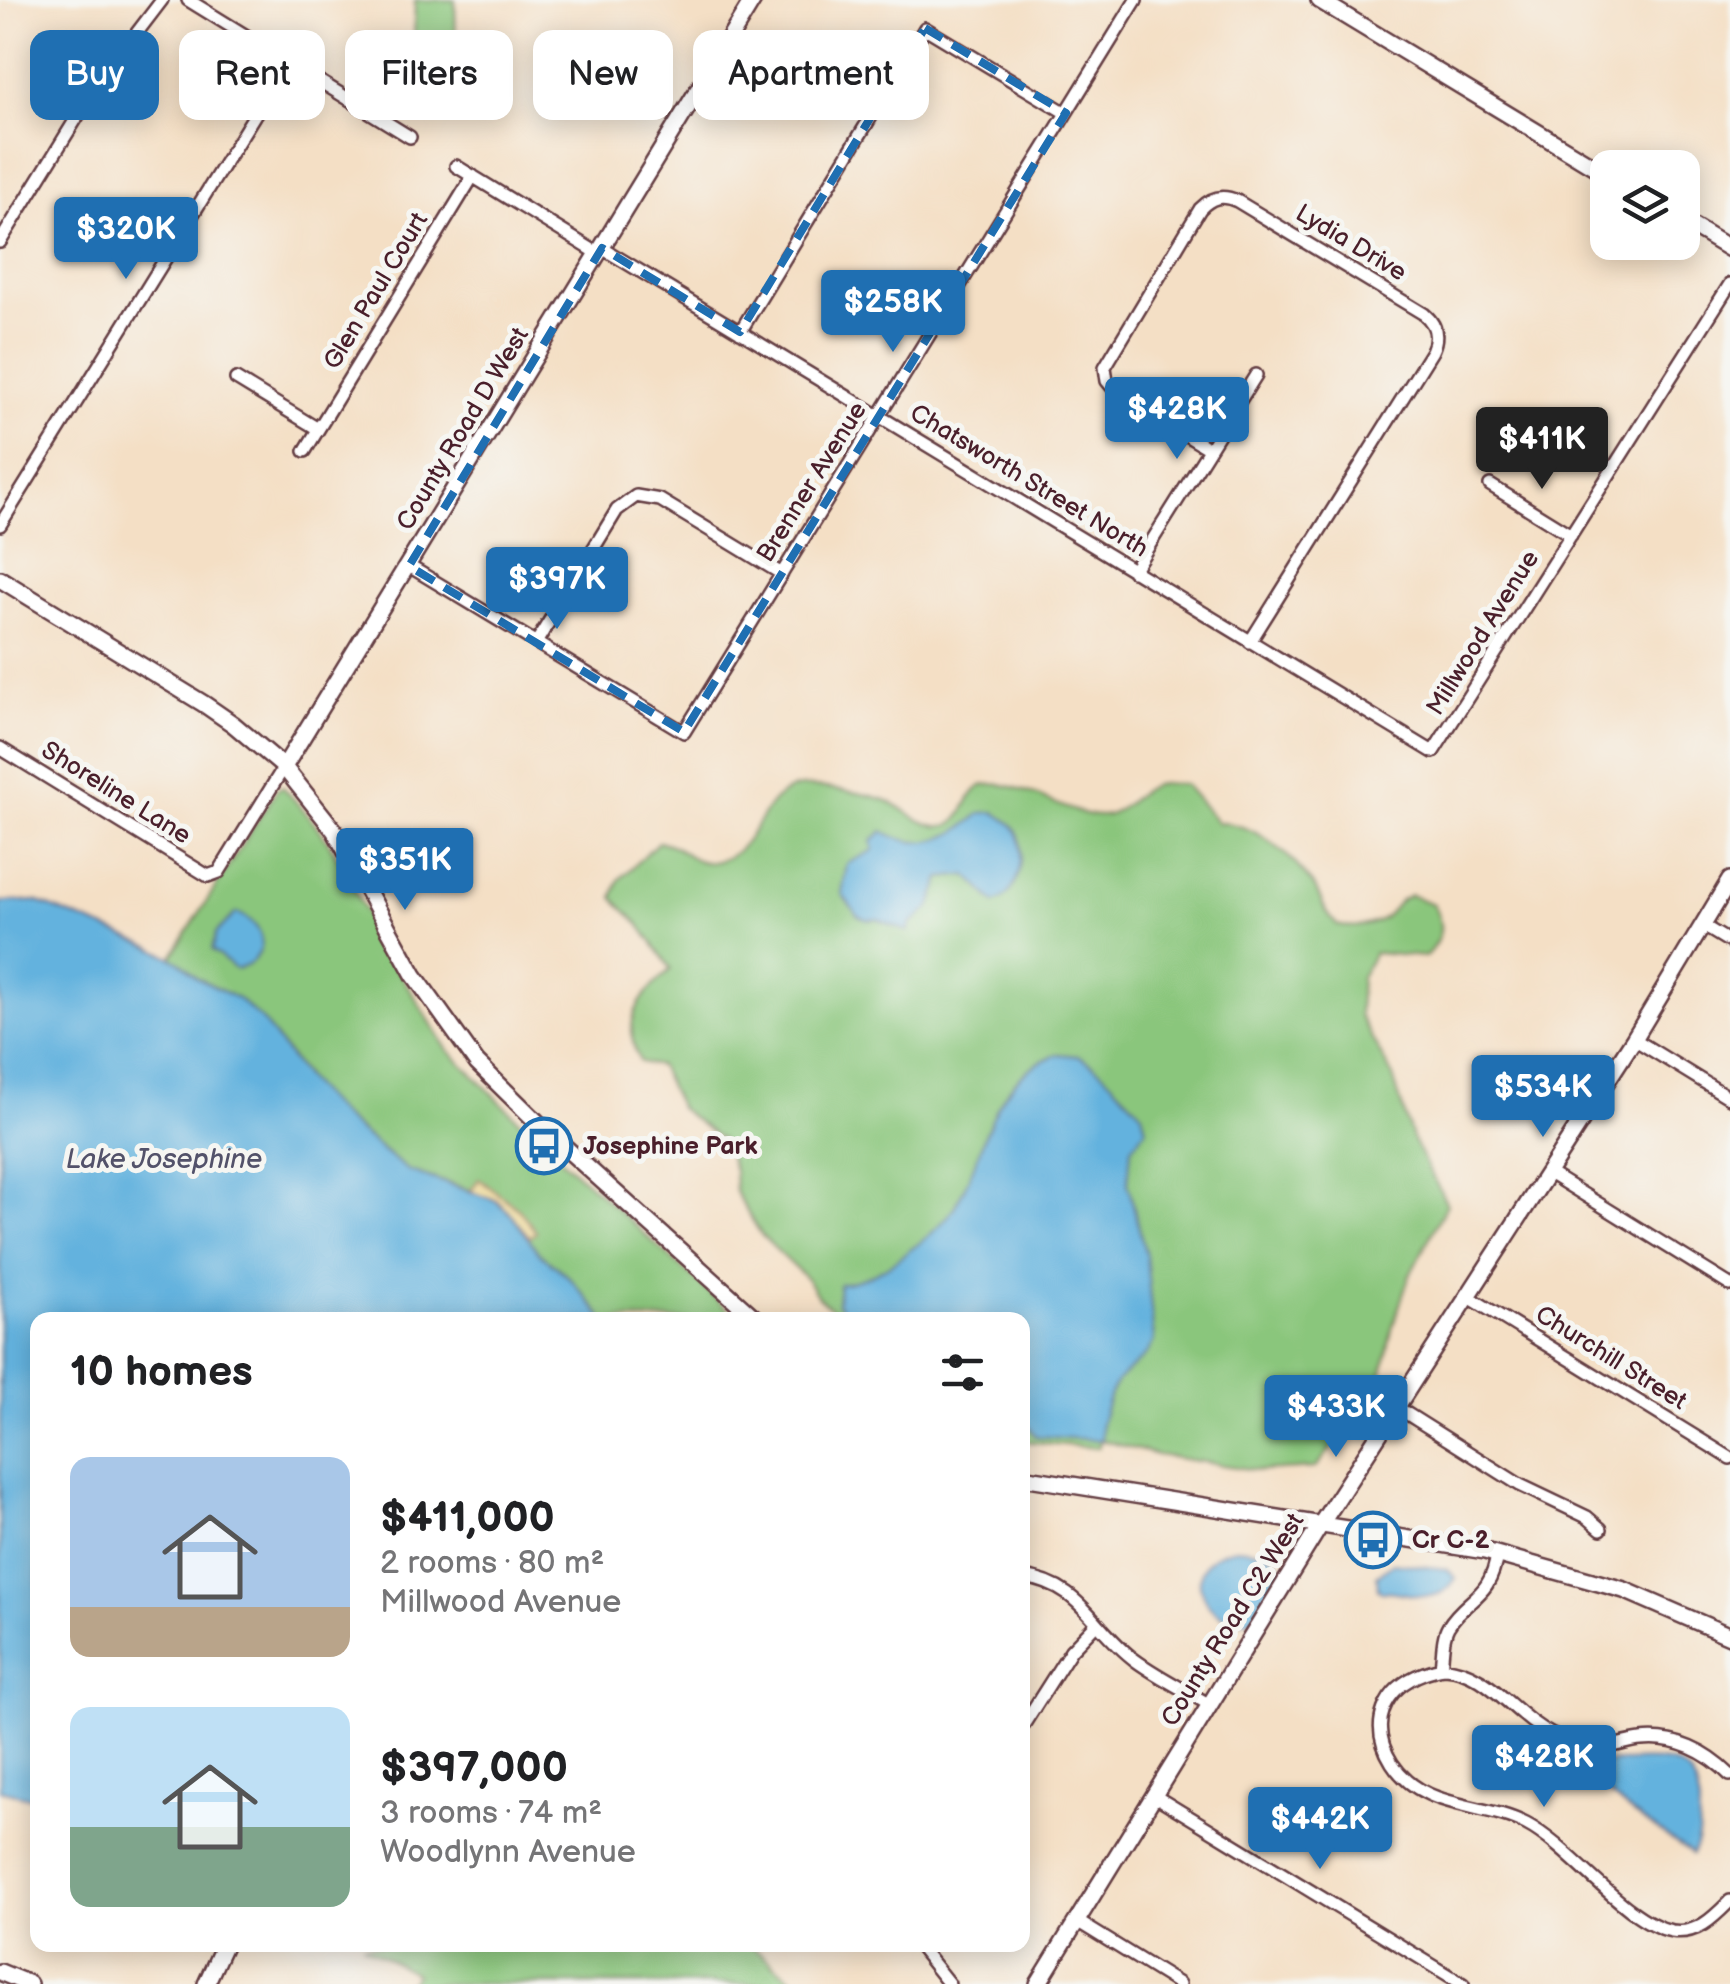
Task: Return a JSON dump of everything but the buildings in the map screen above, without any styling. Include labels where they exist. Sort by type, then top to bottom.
[{"type":"street","points":[[0,242],[97,84],[162,0]]},
{"type":"street","points":[[188,0],[236,30]]},
{"type":"street","name":"County Road D West","points":[[208,876],[219,872],[410,566],[754,0]]},
{"type":"street","name":"Brenner Avenue","points":[[536,643],[684,732],[1136,0]]},
{"type":"street","points":[[1320,0],[1590,164]]},
{"type":"street","points":[[740,332],[926,28],[1066,113]]},
{"type":"street","points":[[325,85],[410,137]]},
{"type":"street","points":[[0,525],[252,120]]},
{"type":"street","name":"Chatsworth Street North","points":[[456,166],[740,332],[1434,752]]},
{"type":"street","name":"Glen Paul Court","points":[[305,451],[473,176]]},
{"type":"street","name":"Lydia Drive","points":[[1209,449],[1117,393],[1107,381],[1104,367],[1200,209],[1213,198],[1234,199],[1424,314],[1434,326],[1432,351],[1250,642]]},
{"type":"street","points":[[1700,231],[1730,249]]},
{"type":"street","name":"Millwood Avenue","points":[[1434,752],[1730,284]]},
{"type":"street","points":[[1133,570],[1256,374]]},
{"type":"street","points":[[236,378],[318,429]]},
{"type":"street","points":[[1490,485],[1572,535]]},
{"type":"street","points":[[410,566],[536,643],[617,510],[636,496],[660,500],[782,574]]},
{"type":"street","points":[[0,579],[204,704],[284,768],[334,830],[414,975],[477,1063],[748,1312]]},
{"type":"street","name":"Shoreline Lane","points":[[0,748],[208,876]]},
{"type":"street","name":"County Road C2 West","points":[[1038,1984],[1321,1524],[1634,1039],[1730,880]]},
{"type":"street","points":[[1702,925],[1730,942]]},
{"type":"street","points":[[1634,1039],[1730,1098]]},
{"type":"street","points":[[1548,1173],[1730,1285]]},
{"type":"street","name":"Churchill Street","points":[[1469,1297],[1730,1458]]},
{"type":"street","points":[[1398,1408],[1520,1485],[1587,1517],[1600,1529]]},
{"type":"street","points":[[1030,1478],[1498,1554],[1624,1590],[1730,1636]]},
{"type":"street","points":[[1441,1667],[1447,1628],[1483,1592],[1495,1570],[1498,1554]]},
{"type":"street","points":[[1030,1577],[1067,1591],[1136,1661],[1210,1704]]},
{"type":"street","points":[[1030,1714],[1071,1650],[1097,1622]]},
{"type":"street","points":[[1730,1774],[1707,1756],[1663,1740],[1604,1747],[1570,1742],[1540,1729],[1488,1684],[1470,1674],[1441,1667],[1406,1680],[1392,1691],[1384,1706],[1381,1732],[1385,1752],[1409,1783],[1426,1795],[1523,1822],[1560,1846],[1614,1896],[1655,1924],[1673,1931],[1695,1930],[1730,1901]]},
{"type":"street","points":[[1155,1796],[1464,1984]]},
{"type":"street","points":[[1077,1922],[1179,1984]]},
{"type":"street","points":[[206,1984],[221,1952]]},
{"type":"street","points":[[923,1952],[948,1984]]},
{"type":"street","points":[[0,1972],[28,1984]]},
{"type":"highlighted area","points":[[925,28],[1066,113],[684,732],[409,566],[602,248],[740,332]]},
{"type":"green space","points":[[415,0],[455,0],[456,30],[414,30]]},
{"type":"green space","points":[[1165,784],[1184,784],[1218,823],[1246,828],[1283,852],[1313,885],[1337,925],[1374,923],[1410,895],[1433,904],[1439,919],[1438,938],[1425,957],[1374,953],[1361,977],[1359,1015],[1393,1077],[1412,1138],[1447,1204],[1409,1277],[1393,1325],[1379,1391],[1315,1468],[1262,1471],[1157,1455],[1101,1440],[1098,1448],[1030,1442],[1030,1312],[835,1312],[762,1236],[735,1192],[734,1171],[724,1142],[679,1108],[659,1066],[640,1062],[634,1047],[636,1010],[671,969],[639,924],[613,898],[619,880],[658,842],[704,862],[727,857],[739,849],[775,800],[801,787],[882,799],[924,822],[947,826],[960,816],[978,788],[985,785],[1012,787],[1073,810],[1102,816],[1115,812],[1141,791]]},
{"type":"green space","points":[[283,787],[319,828],[386,951],[447,1049],[530,1131],[731,1312],[598,1312],[569,1277],[538,1252],[512,1215],[488,1196],[407,1170],[324,1101],[262,1020],[240,1000],[197,978],[171,958],[277,789]]},
{"type":"green space","points":[[375,1952],[759,1952],[799,1984],[410,1984],[416,1974]]},
{"type":"sand","points":[[479,1179],[519,1209],[536,1232],[530,1237],[497,1200],[473,1193]]},
{"type":"water","points":[[995,812],[1015,828],[1021,847],[1016,881],[1003,899],[995,903],[967,875],[941,878],[930,908],[910,925],[909,932],[858,916],[842,894],[847,864],[874,850],[872,841],[883,831],[910,841],[935,840],[958,830],[981,813]]},
{"type":"water","name":"Lake Josephine","points":[[36,901],[151,947],[182,963],[197,978],[240,1000],[262,1020],[305,1078],[343,1118],[407,1170],[495,1200],[512,1215],[538,1252],[569,1277],[598,1312],[30,1312],[30,1797],[0,1790],[0,902]]},
{"type":"water","points":[[236,913],[255,925],[261,942],[255,959],[235,969],[212,950],[216,933]]},
{"type":"water","points":[[1058,1054],[1079,1056],[1100,1070],[1142,1113],[1146,1129],[1131,1148],[1128,1184],[1146,1256],[1154,1341],[1110,1394],[1101,1423],[1101,1440],[1036,1436],[1030,1428],[1030,1312],[845,1312],[837,1303],[839,1284],[864,1278],[887,1266],[942,1223],[965,1187],[1002,1099],[1034,1066]]},
{"type":"water","points":[[1236,1548],[1266,1554],[1287,1574],[1254,1619],[1235,1620],[1220,1614],[1202,1592],[1200,1578],[1205,1565]]},
{"type":"water","points":[[1393,1563],[1447,1569],[1456,1578],[1432,1596],[1382,1591],[1378,1589],[1377,1576]]},
{"type":"water","points":[[1561,1759],[1579,1763],[1647,1760],[1668,1762],[1684,1769],[1695,1784],[1699,1809],[1698,1838],[1692,1854],[1588,1777],[1556,1768]]},
{"type":"place","name":"Josephine Park","points":[[544,1146]]},
{"type":"place","name":"Cr C-2","points":[[1373,1540]]}]
